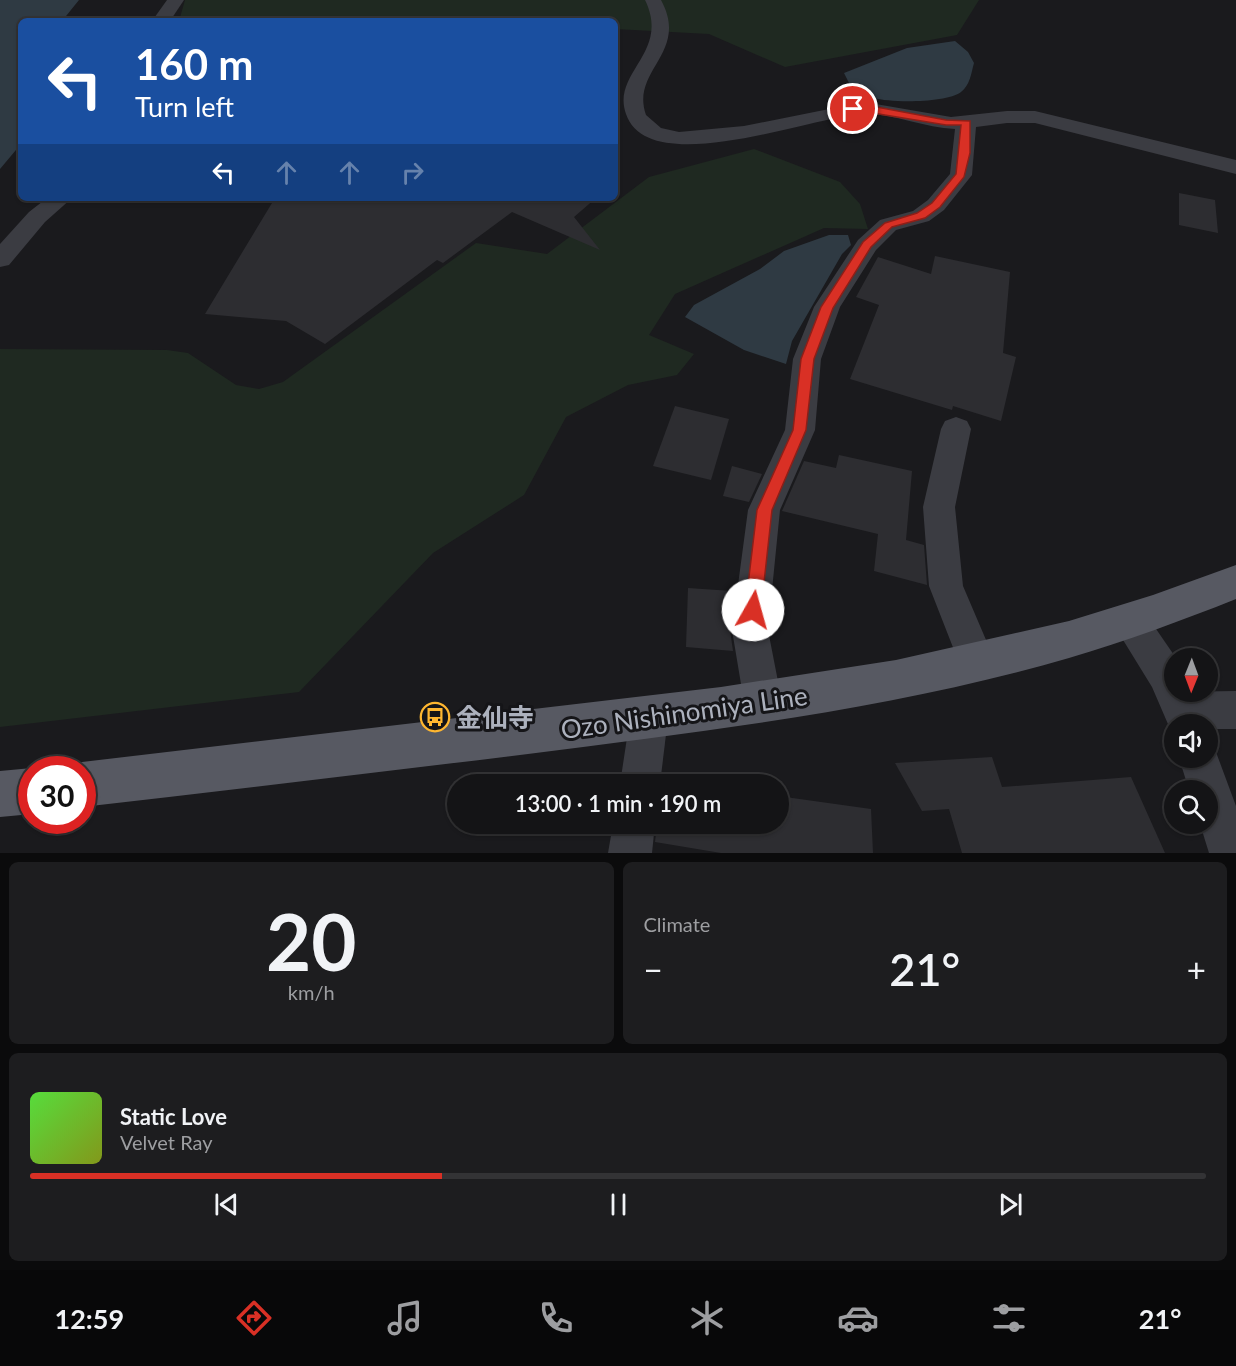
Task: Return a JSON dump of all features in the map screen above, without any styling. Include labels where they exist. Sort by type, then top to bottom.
[{"type":"main road","name":"Ozo Nishinomiya Line","points":[[96,783],[649,718],[879,685],[1130,622],[1236,582]]},
{"type":"main road","points":[[0,795],[18,793]]},
{"type":"street","points":[[163,18],[176,0]]},
{"type":"street","points":[[653,0],[662,20],[661,36],[649,56],[633,96],[636,117],[645,127],[666,136],[696,138],[734,135],[774,128],[840,110],[866,108],[946,123],[966,123],[1005,117],[1035,117],[1236,167]]},
{"type":"street","points":[[763,702],[750,630],[764,510],[800,430],[807,359],[827,307],[867,245],[888,225],[921,216],[936,205],[961,175],[965,153],[966,123]]},
{"type":"street","points":[[0,259],[37,217],[57,201]]},
{"type":"street","points":[[956,429],[939,507],[946,586],[976,661]]},
{"type":"street","points":[[1130,622],[1165,674],[1185,714]]},
{"type":"street","points":[[1207,714],[1236,710]]},
{"type":"street","points":[[641,774],[649,718]]},
{"type":"street","points":[[1202,768],[1231,853]]},
{"type":"street","points":[[630,853],[633,834]]},
{"type":"shaded area","points":[[0,0],[79,0],[64,18],[18,18],[18,148],[0,169]]},
{"type":"shaded area","points":[[185,0],[979,0],[957,35],[785,67],[709,34],[618,29],[618,18],[180,18]]},
{"type":"shaded area","points":[[955,41],[968,52],[974,63],[966,86],[954,96],[919,101],[882,100],[852,89],[844,73],[907,48]]},
{"type":"shaded area","points":[[754,149],[840,182],[860,204],[868,229],[824,228],[675,294],[649,335],[694,354],[677,375],[628,385],[566,417],[524,495],[433,553],[299,692],[0,727],[0,349],[167,350],[188,353],[236,385],[259,389],[283,382],[476,243],[547,254],[649,177]]},
{"type":"shaded area","points":[[829,235],[848,235],[851,245],[842,254],[792,341],[786,364],[744,350],[685,317],[694,305],[760,269],[784,251]]},
{"type":"building","points":[[1179,193],[1215,200],[1218,233],[1179,225]]},
{"type":"building","points":[[273,201],[593,201],[574,217],[600,250],[512,212],[443,263],[437,260],[325,344],[286,321],[205,314]]},
{"type":"building","points":[[935,256],[1010,272],[1003,353],[1016,357],[1001,421],[953,406],[952,410],[850,379],[879,305],[856,297],[878,257],[931,274]]},
{"type":"building","points":[[675,406],[729,419],[711,480],[653,466]]},
{"type":"building","points":[[839,455],[912,471],[906,540],[924,545],[927,585],[874,571],[878,534],[782,511],[804,461],[836,468]]},
{"type":"building","points":[[732,466],[762,474],[749,502],[723,496]]},
{"type":"building","points":[[688,588],[732,591],[730,630],[733,651],[686,647]]},
{"type":"building","points":[[992,757],[1002,787],[1131,777],[1165,853],[962,853],[949,809],[922,811],[895,763]]},
{"type":"building","points":[[789,798],[871,809],[873,853],[721,853],[655,842],[656,834],[789,834]]},
{"type":"place","name":"金仙寺","points":[[435,717]]},
{"type":"route","points":[[753,610],[764,510],[800,430],[807,359],[827,307],[867,245],[888,225],[921,216],[936,205],[961,175],[965,153],[966,123],[946,123],[866,108],[853,109]]}]
